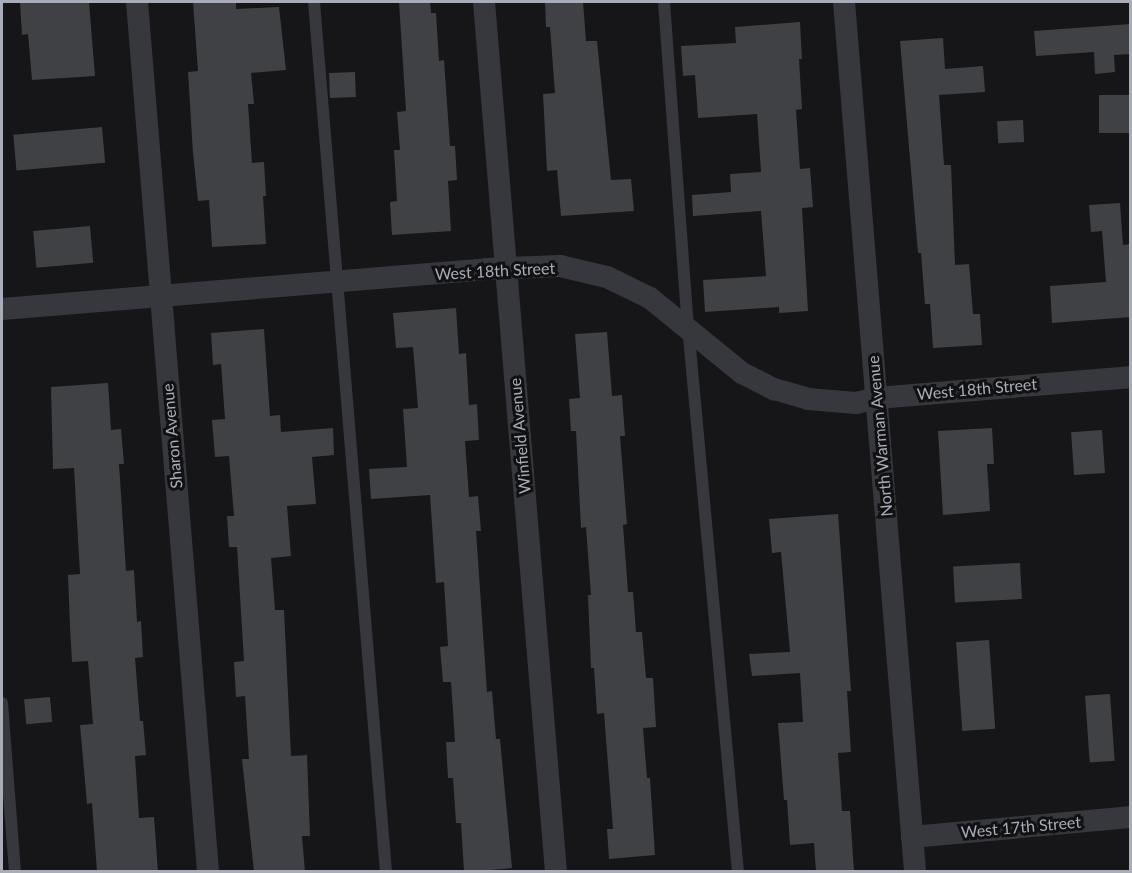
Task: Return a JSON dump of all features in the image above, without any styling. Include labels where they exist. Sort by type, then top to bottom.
[{"type":"street","name":"Sharon Avenue","points":[[137,2],[208,872]]},
{"type":"street","name":"Winfield Avenue","points":[[484,2],[556,872]]},
{"type":"street","name":"North Warman Avenue","points":[[844,2],[915,872]]},
{"type":"street","name":"West 18th Street","points":[[2,309],[506,268],[560,266],[607,277],[650,298],[688,326],[705,345],[742,374],[774,389],[832,403],[856,404],[877,398],[1131,377]]},
{"type":"street","name":"West 17th Street","points":[[912,837],[1131,818]]},
{"type":"lane","points":[[314,2],[386,872]]},
{"type":"lane","points":[[664,2],[688,326],[738,872]]},
{"type":"lane","points":[[2,703],[15,872]]},
{"type":"building","points":[[20,2],[89,2],[95,76],[32,80],[28,34],[22,35]]},
{"type":"building","points":[[193,2],[236,2],[236,9],[279,7],[286,70],[251,73],[254,104],[248,104],[252,163],[264,162],[266,196],[263,196],[266,244],[212,247],[209,200],[198,201],[188,72],[198,71]]},
{"type":"building","points":[[399,2],[430,2],[431,13],[436,13],[439,61],[444,60],[450,146],[455,146],[457,180],[448,181],[451,231],[392,235],[390,202],[397,201],[394,150],[400,150],[397,112],[406,111]]},
{"type":"building","points":[[545,2],[583,2],[586,41],[597,41],[611,180],[631,179],[634,211],[561,216],[557,170],[547,171],[543,94],[555,93],[550,27],[546,27]]},
{"type":"building","points":[[800,22],[802,59],[799,59],[802,109],[796,110],[800,169],[810,168],[813,207],[802,208],[808,311],[779,313],[779,307],[705,312],[703,280],[766,276],[761,211],[693,216],[692,195],[731,192],[730,174],[761,172],[757,114],[698,118],[695,75],[683,76],[681,46],[736,43],[735,27]]},
{"type":"building","points":[[1131,24],[1131,54],[1114,55],[1115,72],[1095,74],[1094,52],[1036,56],[1034,31]]},
{"type":"building","points":[[943,38],[945,69],[983,66],[985,92],[939,95],[944,165],[951,165],[955,265],[969,264],[973,314],[980,314],[982,345],[933,348],[930,304],[925,304],[921,253],[918,253],[900,41]]},
{"type":"building","points":[[355,72],[356,97],[330,98],[329,73]]},
{"type":"building","points":[[1099,95],[1130,95],[1130,133],[1099,133]]},
{"type":"building","points":[[1023,120],[1024,142],[998,143],[997,121]]},
{"type":"building","points":[[102,127],[105,163],[16,171],[13,135]]},
{"type":"building","points":[[1120,203],[1123,245],[1131,244],[1131,317],[1052,323],[1050,286],[1106,282],[1102,231],[1091,232],[1089,205]]},
{"type":"building","points":[[90,226],[93,263],[36,268],[33,231]]},
{"type":"building","points":[[456,308],[459,354],[466,353],[469,405],[477,404],[479,440],[465,441],[469,497],[478,496],[481,531],[476,531],[487,692],[492,691],[496,739],[500,739],[512,868],[469,872],[464,872],[461,823],[456,823],[453,778],[448,778],[446,742],[455,742],[451,682],[443,682],[440,647],[448,646],[444,582],[436,583],[430,495],[371,499],[369,469],[407,467],[403,409],[418,408],[413,347],[396,348],[393,313]]},
{"type":"building","points":[[264,329],[270,416],[280,415],[281,432],[333,428],[334,455],[312,457],[316,504],[287,506],[291,556],[271,558],[275,610],[284,610],[291,756],[307,755],[310,836],[302,836],[305,872],[254,872],[242,759],[249,759],[245,696],[236,697],[234,662],[244,661],[237,547],[229,547],[227,516],[234,516],[229,456],[215,457],[212,420],[225,419],[221,364],[213,365],[211,333]]},
{"type":"building","points":[[607,332],[612,396],[622,395],[625,436],[620,436],[627,524],[623,525],[628,592],[633,592],[636,632],[642,632],[646,678],[653,678],[656,727],[643,728],[647,778],[650,778],[655,855],[609,859],[607,829],[613,829],[604,713],[597,714],[594,668],[591,668],[588,595],[591,595],[586,527],[581,528],[576,431],[571,431],[569,399],[580,398],[575,334]]},
{"type":"building","points":[[108,383],[111,430],[121,429],[124,464],[119,464],[126,571],[134,570],[137,622],[141,621],[143,657],[135,658],[140,721],[143,721],[146,755],[135,756],[139,818],[154,817],[158,872],[97,872],[92,803],[87,804],[80,725],[93,724],[88,661],[72,662],[68,575],[80,574],[74,468],[53,469],[51,387]]},
{"type":"building","points":[[992,428],[994,464],[987,464],[990,511],[943,515],[938,431]]},
{"type":"building","points":[[1102,430],[1105,473],[1074,475],[1071,432]]},
{"type":"building","points":[[838,514],[851,691],[847,691],[851,752],[838,753],[842,811],[850,811],[854,872],[816,872],[814,843],[790,845],[787,800],[784,800],[778,723],[803,722],[800,673],[752,676],[749,654],[790,652],[781,552],[772,553],[769,519]]},
{"type":"building","points":[[1020,563],[1022,599],[955,602],[953,567]]},
{"type":"building","points":[[989,640],[995,729],[962,731],[956,642]]},
{"type":"building","points":[[1110,694],[1115,761],[1090,763],[1085,696]]},
{"type":"building","points":[[50,697],[52,722],[26,724],[24,699]]}]
